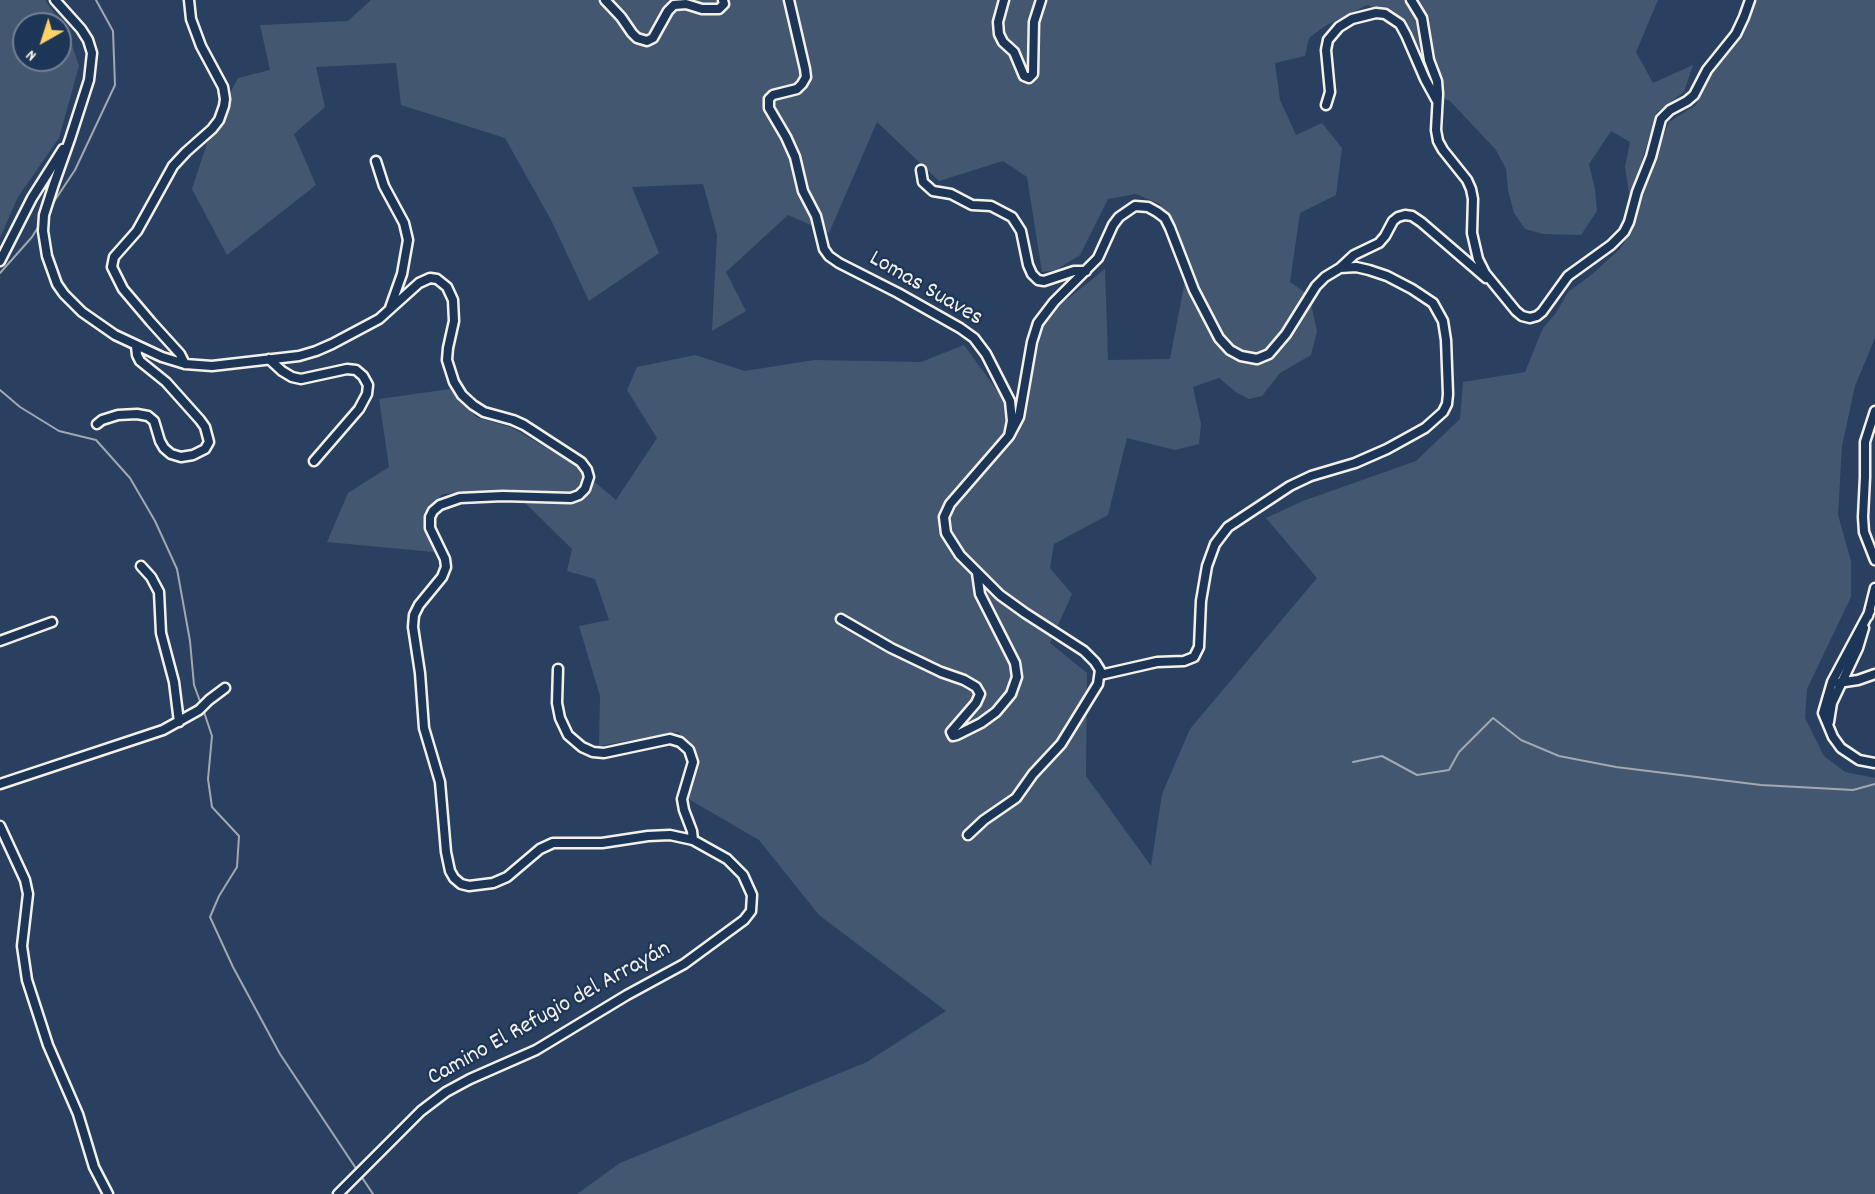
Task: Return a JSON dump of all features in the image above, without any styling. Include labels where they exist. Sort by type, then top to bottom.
[{"type":"street","name":"Camino El Refugio del Arrayán","points":[[55,0],[81,29],[92,53],[91,74],[44,215],[43,231],[49,265],[57,284],[82,312],[106,330],[162,357],[185,364],[212,366],[299,356],[332,344],[364,328],[389,311],[414,287],[434,278],[444,283],[452,295],[454,306],[448,365],[462,395],[484,412],[524,425],[580,462],[588,473],[585,489],[579,495],[571,498],[503,496],[460,498],[440,505],[430,517],[430,528],[445,559],[446,567],[442,577],[419,605],[414,615],[413,627],[421,680],[424,728],[440,782],[446,852],[452,875],[465,885],[477,886],[507,877],[540,849],[557,843],[602,843],[662,835],[678,836],[693,840],[727,859],[746,880],[753,901],[751,911],[744,920],[672,971],[627,995],[548,1043],[446,1092],[415,1117],[338,1194]]},
{"type":"street","points":[[185,364],[180,354],[123,289],[112,271],[112,264],[116,254],[136,231],[173,166],[212,129],[219,120],[224,106],[223,87],[201,46],[191,19],[189,0]]},
{"type":"street","points":[[605,0],[637,38],[647,41],[653,38],[668,11],[674,5],[686,4],[702,9],[719,9],[724,4],[723,0]]},
{"type":"street","name":"Lomas Suaves","points":[[789,0],[806,77],[797,89],[773,95],[768,105],[795,157],[803,191],[816,216],[824,249],[839,263],[897,293],[974,338],[983,348],[1008,395],[1012,414],[1009,436]]},
{"type":"street","points":[[1004,0],[997,26],[999,34],[1014,52],[1024,76],[1029,78],[1033,74],[1034,22],[1041,0]]},
{"type":"street","points":[[1411,0],[1424,24],[1427,50],[1437,81],[1436,130],[1438,141],[1467,180],[1471,189],[1472,233],[1475,251],[1481,266],[1492,282],[1519,314],[1530,318],[1542,312],[1568,276],[1611,245],[1624,232],[1651,157],[1661,119],[1670,110],[1694,95],[1707,70],[1736,34],[1750,0]]},
{"type":"street","points":[[1326,105],[1330,92],[1326,50],[1328,40],[1339,27],[1352,19],[1376,13],[1385,14],[1400,24],[1437,101]]},
{"type":"street","name":"Camino El Refugio del Arrayán","points":[[0,261],[32,198],[70,139]]},
{"type":"street","points":[[376,161],[384,186],[404,223],[408,240],[402,274],[389,311]]},
{"type":"street","points":[[921,170],[923,182],[933,191],[951,194],[972,205],[991,206],[1012,217],[1021,231],[1028,266],[1038,280],[1044,281],[1074,271],[1086,271]]},
{"type":"street","points":[[968,835],[984,820],[1012,802],[1020,794],[1033,774],[1071,730],[1096,688],[1100,675],[1098,665],[1084,651],[1012,604],[977,573],[950,540],[945,528],[944,517],[954,499],[1014,430],[1019,417],[1036,328],[1054,302],[1098,258],[1119,217],[1135,206],[1153,209],[1161,214],[1167,222],[1194,290],[1219,338],[1235,354],[1247,358],[1257,359],[1267,356],[1275,348],[1320,281],[1340,268],[1354,255],[1379,243],[1395,219],[1402,216],[1409,215],[1427,227],[1477,272],[1492,282]]},
{"type":"street","points":[[1100,675],[1156,662],[1184,661],[1194,657],[1199,647],[1207,566],[1215,544],[1228,527],[1290,486],[1355,463],[1402,441],[1425,428],[1445,408],[1448,394],[1446,334],[1437,308],[1421,293],[1387,276],[1356,267],[1340,268]]},
{"type":"street","points":[[97,424],[118,415],[148,416],[154,421],[159,441],[164,448],[171,454],[181,457],[193,455],[205,448],[209,442],[205,427],[200,420],[166,382],[140,361],[136,346]]},
{"type":"street","points":[[268,359],[282,371],[301,379],[347,369],[356,370],[368,385],[367,394],[359,409],[314,461]]},
{"type":"street","points":[[1875,411],[1865,442],[1863,517],[1864,532],[1875,560]]},
{"type":"street","points":[[141,567],[151,577],[159,592],[161,633],[174,682],[179,722]]},
{"type":"street","points":[[841,620],[907,656],[976,687],[980,694],[976,703],[951,732],[953,736],[957,735],[996,712],[1011,694],[1017,677],[1015,663],[980,594],[977,573]]},
{"type":"street","points":[[1830,732],[1829,717],[1832,703],[1858,648],[1875,588]]},
{"type":"street","points":[[1870,611],[1832,682],[1823,713],[1830,732],[1846,753],[1859,760],[1875,763]]},
{"type":"street","points":[[0,641],[52,622]]},
{"type":"street","points":[[558,669],[557,703],[560,718],[568,735],[582,747],[593,752],[604,753],[670,739],[680,742],[689,750],[693,762],[682,799],[693,840]]},
{"type":"street","points":[[1832,682],[1842,684],[1875,674]]},
{"type":"street","points":[[0,784],[144,737],[179,722],[199,710],[225,688]]},
{"type":"street","points":[[0,826],[25,880],[28,894],[22,946],[27,980],[48,1045],[78,1114],[94,1167],[108,1194]]},
{"type":"shaded area","points":[[0,0],[45,0],[53,12],[12,12],[12,72],[72,72],[72,45],[79,66],[59,138],[18,197],[0,238]]},
{"type":"shaded area","points":[[371,0],[1658,0],[1636,52],[1653,83],[1693,65],[1684,92],[1657,112],[1630,199],[1625,167],[1630,142],[1611,131],[1589,164],[1597,211],[1581,235],[1543,234],[1525,229],[1514,213],[1506,169],[1496,150],[1450,101],[1434,94],[1399,26],[1378,9],[1367,5],[1325,26],[1309,38],[1305,56],[1275,63],[1280,100],[1296,135],[1322,123],[1342,148],[1336,195],[1300,213],[1290,282],[1309,295],[1317,331],[1311,355],[1280,373],[1262,396],[1249,399],[1219,378],[1193,387],[1201,424],[1199,444],[1175,450],[1127,438],[1108,515],[1054,544],[1050,568],[1072,594],[1050,643],[1087,673],[1086,776],[1151,866],[1162,794],[1190,729],[1317,578],[1266,518],[1303,501],[1416,461],[1460,419],[1463,382],[1525,372],[1543,328],[1556,313],[1568,292],[1621,248],[1634,225],[1645,182],[1669,122],[1696,105],[1708,77],[1749,19],[1752,0],[1875,0],[1875,338],[1855,386],[1842,446],[1838,515],[1851,561],[1851,597],[1807,689],[1805,718],[1824,756],[1845,772],[1875,778],[1875,1194],[577,1194],[620,1163],[867,1062],[946,1011],[819,915],[759,840],[685,797],[698,756],[678,732],[599,746],[600,696],[579,626],[609,620],[595,579],[567,571],[572,549],[511,489],[443,494],[424,512],[424,527],[434,552],[327,542],[348,493],[389,467],[379,399],[450,389],[476,417],[511,427],[572,463],[616,500],[657,438],[627,390],[637,367],[695,355],[745,371],[814,360],[921,362],[964,345],[1020,422],[1045,317],[1105,269],[1108,360],[1170,359],[1187,270],[1160,204],[1136,194],[1108,199],[1080,255],[1056,270],[1042,272],[1027,177],[1003,161],[939,181],[877,122],[829,233],[788,215],[726,272],[746,311],[712,331],[717,235],[703,184],[632,187],[659,253],[589,301],[551,220],[505,138],[401,105],[396,63],[316,67],[325,107],[294,134],[316,185],[227,255],[192,189],[212,128],[238,78],[270,70],[260,25],[348,21]]},
{"type":"waterway","points":[[49,209],[75,170],[115,85],[113,31],[96,0]]},
{"type":"waterway","points":[[0,273],[32,237],[40,224]]},
{"type":"waterway","points":[[0,390],[20,407],[59,431],[96,440],[130,478],[155,521],[177,569],[190,641],[194,685],[201,704]]},
{"type":"waterway","points":[[203,709],[212,736],[208,779],[212,807],[239,836],[237,867],[219,896],[210,917],[233,967],[280,1054],[373,1194]]},
{"type":"waterway","points":[[1353,762],[1382,756],[1417,775],[1449,770],[1459,752],[1493,718],[1521,740],[1559,756],[1616,767],[1761,785],[1853,790],[1875,784]]}]
